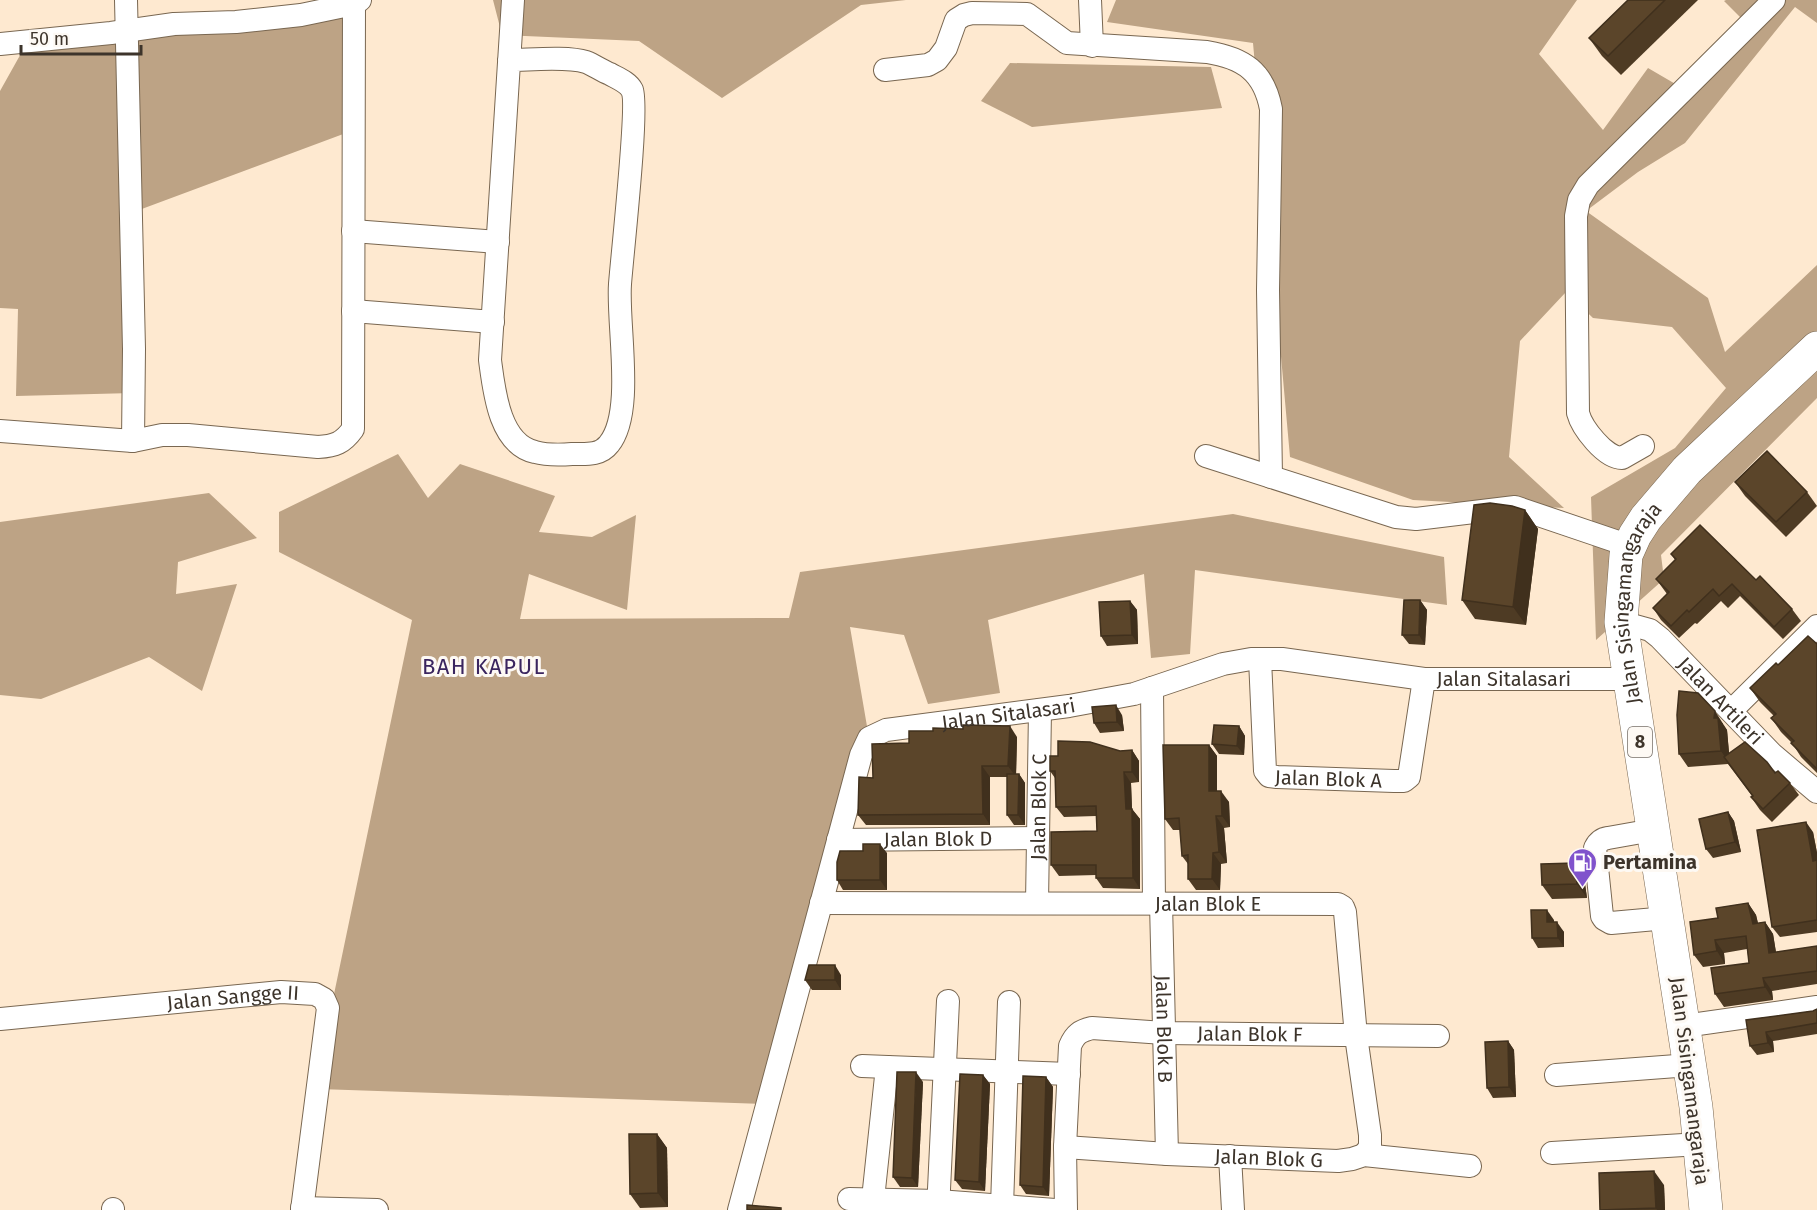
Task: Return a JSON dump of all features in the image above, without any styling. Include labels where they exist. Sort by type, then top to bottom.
[{"type":"highway","name":"Jalan Sisingamangaraja","points":[[1706,1210],[1690,1065],[1631,679],[1620,622],[1626,555],[1646,518],[1687,470],[1817,348]]},
{"type":"street","points":[[126,0],[134,338],[133,441]]},
{"type":"street","points":[[509,60],[586,62],[622,80],[631,88],[633,94],[633,128],[619,298],[623,378],[621,412],[617,432],[608,446],[596,453],[534,452],[520,445],[500,416],[495,395],[490,360],[493,322],[509,60],[513,0]]},
{"type":"street","points":[[1090,0],[1092,46]]},
{"type":"street","points":[[1643,446],[1622,458],[1611,456],[1582,425],[1578,413],[1576,216],[1579,200],[1588,185],[1774,0]]},
{"type":"street","points":[[0,44],[174,24],[236,22],[300,8],[357,2],[353,231],[353,429],[346,440],[335,446],[318,447],[188,435],[162,435],[133,441],[0,431]]},
{"type":"street","points":[[885,70],[928,65],[937,60],[946,48],[957,20],[972,13],[1027,14],[1067,43],[1207,52],[1227,56],[1248,66],[1268,92],[1271,110],[1268,290],[1271,477]]},
{"type":"street","points":[[353,231],[498,242]]},
{"type":"street","points":[[353,311],[493,322]]},
{"type":"street","points":[[1206,456],[1396,517],[1416,519],[1506,507],[1523,508],[1630,546]]},
{"type":"street","name":"Jalan Artileri","points":[[1620,622],[1650,630],[1660,638],[1772,754],[1817,792]]},
{"type":"street","points":[[1731,711],[1817,626]]},
{"type":"street","name":"Jalan Sitalasari","points":[[739,1210],[861,755],[869,738],[886,730],[1040,710],[1134,694],[1223,664],[1260,659],[1282,659],[1424,679],[1631,679]]},
{"type":"street","name":"Jalan Blok A","points":[[1260,659],[1263,760],[1265,771],[1269,776],[1277,777],[1394,781],[1409,777],[1424,679]]},
{"type":"street","name":"Jalan Blok B","points":[[1152,688],[1157,903],[1164,1033],[1167,1154]]},
{"type":"street","name":"Jalan Blok C","points":[[1038,903],[1040,710]]},
{"type":"street","points":[[1653,830],[1602,839],[1597,843],[1595,848],[1602,916],[1604,920],[1611,923],[1667,918]]},
{"type":"street","name":"Jalan Blok D","points":[[838,840],[1038,838]]},
{"type":"street","name":"Jalan Blok E","points":[[821,903],[1338,904],[1345,912],[1356,1036],[1370,1135],[1370,1147],[1364,1155]]},
{"type":"street","name":"Jalan Sangge II","points":[[0,1019],[250,994],[301,993],[315,994],[324,999],[328,1008],[302,1209]]},
{"type":"street","points":[[938,1206],[948,1001]]},
{"type":"street","points":[[1002,1206],[1009,1002]]},
{"type":"street","points":[[1684,1026],[1817,1007]]},
{"type":"street","name":"Jalan Blok F","points":[[1069,1074],[1070,1046],[1074,1036],[1092,1028],[1164,1033],[1438,1036]]},
{"type":"street","points":[[1556,1075],[1690,1065]]},
{"type":"street","points":[[862,1066],[1069,1074],[1065,1147],[1066,1210]]},
{"type":"street","points":[[873,1199],[887,1067]]},
{"type":"street","points":[[1552,1153],[1700,1144]]},
{"type":"street","name":"Jalan Blok G","points":[[1065,1147],[1338,1161],[1364,1155],[1470,1166]]},
{"type":"street","points":[[1230,1156],[1233,1210]]},
{"type":"street","points":[[849,1199],[873,1199],[938,1206],[1002,1206],[1055,1210]]},
{"type":"street","points":[[302,1209],[377,1210]]},
{"type":"shaded area","points":[[493,0],[906,0],[861,5],[722,98],[639,41],[502,35]]},
{"type":"shaded area","points":[[1116,0],[1577,0],[1539,54],[1603,130],[1648,68],[1684,89],[1748,25],[1724,1],[1817,0],[1817,23],[1795,7],[1685,143],[1638,172],[1586,211],[1708,298],[1725,352],[1817,265],[1817,398],[1661,555],[1664,579],[1596,640],[1591,497],[1675,448],[1726,388],[1672,327],[1593,318],[1566,292],[1520,341],[1509,457],[1564,508],[1413,500],[1290,457],[1253,43],[1107,22]]},
{"type":"shaded area","points":[[354,4],[354,130],[131,213],[133,393],[16,396],[18,309],[0,308],[0,91],[28,41]]},
{"type":"shaded area","points":[[1010,63],[1211,67],[1222,108],[1032,127],[981,101]]},
{"type":"shaded area","points":[[398,454],[428,498],[460,464],[555,496],[539,532],[592,537],[636,515],[627,610],[529,574],[520,619],[789,618],[800,572],[1233,514],[1444,557],[1447,605],[1195,570],[1190,654],[1151,658],[1144,574],[988,620],[1000,693],[928,704],[904,635],[850,627],[869,738],[767,1104],[319,1089],[328,1023],[412,620],[279,552],[279,512]]},
{"type":"shaded area","points":[[209,493],[257,538],[178,562],[176,594],[237,584],[202,691],[149,657],[41,699],[0,695],[0,522]]},
{"type":"building","points":[[1628,0],[1665,0],[1608,56],[1589,38]]},
{"type":"building","points":[[1767,451],[1807,492],[1776,522],[1735,482]]},
{"type":"building","points":[[1490,503],[1525,510],[1513,607],[1462,600],[1474,505]]},
{"type":"building","points":[[1700,525],[1756,580],[1760,576],[1792,609],[1774,627],[1732,584],[1719,596],[1713,589],[1671,626],[1653,608],[1669,592],[1656,579],[1676,559],[1671,554]]},
{"type":"building","points":[[1404,600],[1420,600],[1419,635],[1402,635]]},
{"type":"building","points":[[1130,601],[1132,635],[1101,636],[1099,602]]},
{"type":"building","points":[[1808,636],[1817,644],[1817,769],[1791,743],[1794,741],[1771,718],[1776,714],[1750,688]]},
{"type":"building","points":[[1679,691],[1698,693],[1715,711],[1714,718],[1718,718],[1721,751],[1679,754],[1677,715]]},
{"type":"building","points":[[1116,705],[1117,722],[1094,723],[1092,707]]},
{"type":"building","points":[[963,725],[1010,726],[1008,766],[982,766],[983,814],[858,815],[859,777],[873,778],[872,744],[909,743],[909,731],[933,731],[933,728],[963,729]]},
{"type":"building","points":[[1214,725],[1239,726],[1237,746],[1212,744]]},
{"type":"building","points":[[1058,741],[1090,742],[1120,751],[1132,750],[1132,772],[1124,772],[1126,809],[1132,809],[1133,878],[1096,878],[1096,865],[1051,865],[1051,832],[1097,831],[1096,806],[1056,807],[1055,771],[1050,771],[1050,756],[1058,756]]},
{"type":"building","points":[[1745,742],[1767,762],[1775,773],[1778,771],[1790,783],[1763,809],[1751,797],[1753,796],[1724,757]]},
{"type":"building","points":[[1163,745],[1209,745],[1209,791],[1221,791],[1222,816],[1216,816],[1219,852],[1213,853],[1212,879],[1188,879],[1188,855],[1182,856],[1179,818],[1165,819]]},
{"type":"building","points":[[1007,774],[1019,774],[1018,815],[1007,815]]},
{"type":"building","points":[[1728,812],[1735,842],[1706,849],[1699,819]]},
{"type":"building","points":[[1806,822],[1813,861],[1817,860],[1817,920],[1772,927],[1757,830]]},
{"type":"building","points":[[863,844],[880,844],[880,880],[837,880],[837,862],[840,851],[863,851]]},
{"type":"building","points":[[1575,863],[1577,884],[1542,885],[1541,864]]},
{"type":"building","points":[[1748,903],[1753,924],[1765,922],[1769,953],[1817,946],[1817,971],[1763,978],[1765,987],[1715,994],[1711,968],[1749,963],[1746,936],[1715,940],[1717,951],[1694,955],[1690,922],[1718,918],[1716,908]]},
{"type":"building","points":[[1531,910],[1547,910],[1547,922],[1557,922],[1558,938],[1532,938]]},
{"type":"building","points":[[809,965],[835,965],[835,980],[805,980]]},
{"type":"building","points":[[1817,1009],[1817,1023],[1766,1032],[1768,1043],[1750,1046],[1746,1020]]},
{"type":"building","points":[[1508,1041],[1509,1087],[1487,1088],[1485,1042]]},
{"type":"building","points":[[897,1072],[916,1072],[912,1178],[893,1177]]},
{"type":"building","points":[[960,1074],[983,1075],[979,1182],[955,1180]]},
{"type":"building","points":[[1023,1076],[1046,1077],[1043,1187],[1020,1185]]},
{"type":"building","points":[[629,1134],[657,1134],[658,1193],[630,1194]]},
{"type":"building","points":[[1654,1171],[1656,1208],[1600,1210],[1599,1173]]},
{"type":"building","points":[[747,1205],[781,1208],[781,1210],[747,1210]]},
{"type":"place","name":"Pertamina","points":[[1582,888]]},
{"type":"district","name":"BAH KAPUL","points":[[484,666]]}]
